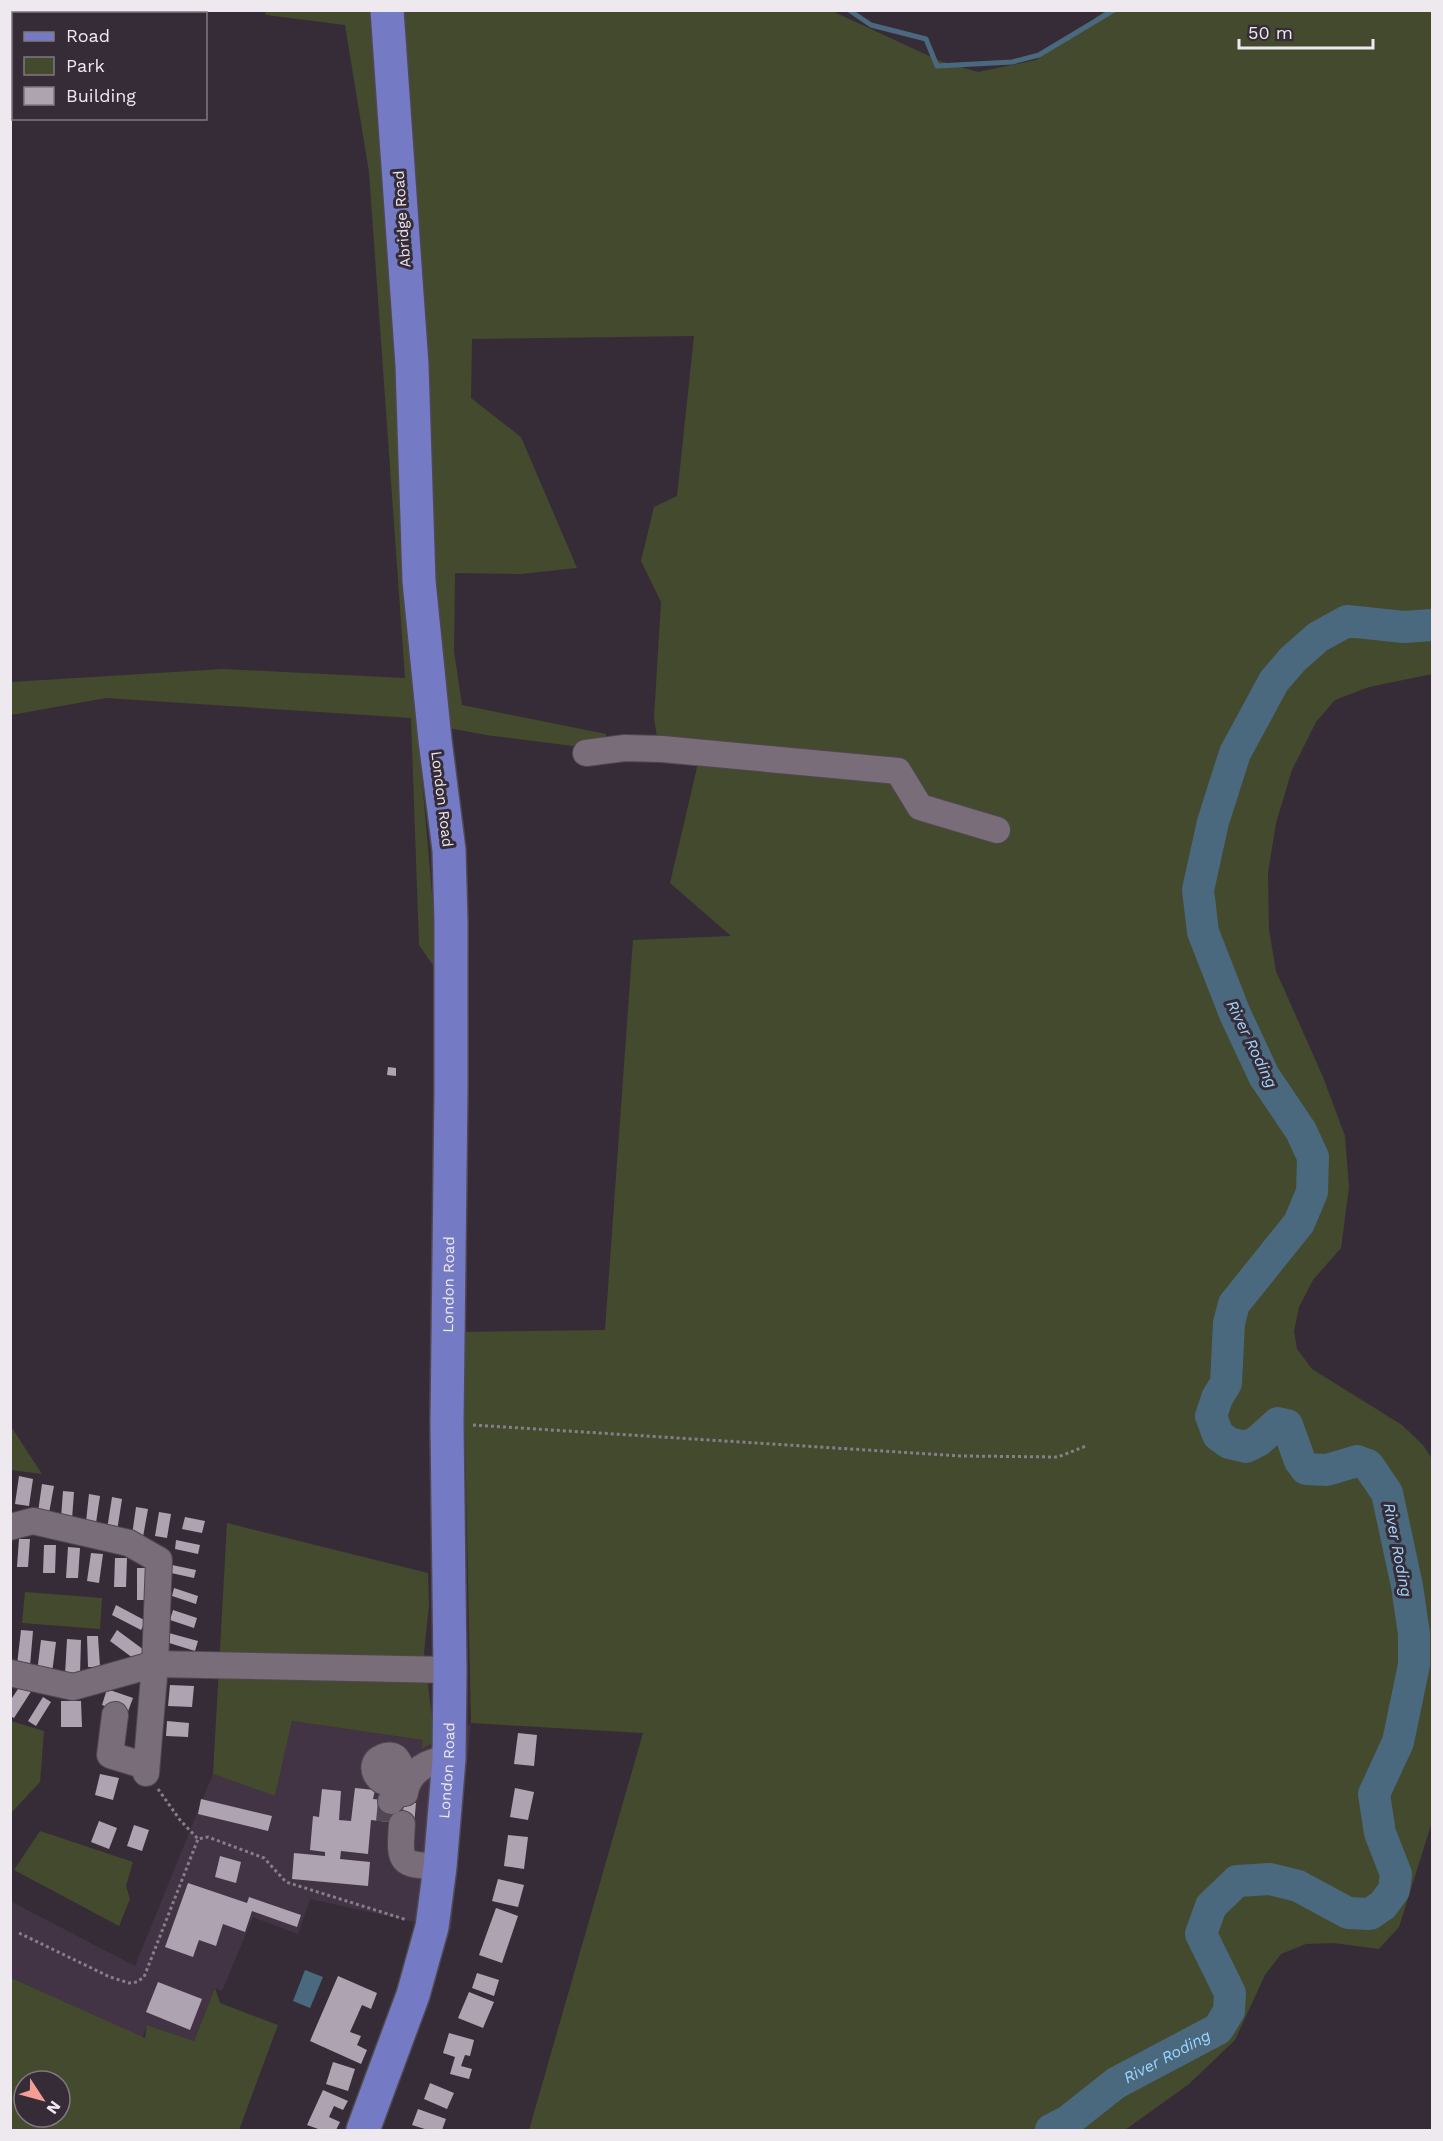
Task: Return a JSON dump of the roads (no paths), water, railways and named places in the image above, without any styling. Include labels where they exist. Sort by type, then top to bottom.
[{"type":"main road","name":"Abridge Road","points":[[387,10],[407,278],[414,428]]},
{"type":"main road","name":"London Road","points":[[363,2130],[413,1995],[432,1927],[441,1867],[449,1759],[447,1423],[452,922],[449,850],[433,728],[418,580],[414,428]]},
{"type":"street","points":[[586,753],[625,748],[662,749],[897,771],[920,807],[997,830]]},
{"type":"street","points":[[10,1527],[33,1521],[129,1543],[159,1560],[155,1664],[146,1769],[110,1755],[115,1716]]},
{"type":"street","points":[[10,1673],[73,1687],[155,1664],[450,1670]]},
{"type":"street","points":[[441,1867],[405,1862],[400,1852],[397,1812],[406,1773],[433,1762],[449,1759]]},
{"type":"water","points":[[305,1970],[323,1977],[310,2008],[293,2001]]},
{"type":"waterway","points":[[849,10],[871,25],[926,39],[937,66],[1012,62],[1039,55],[1114,10]]},
{"type":"waterway","name":"River Roding","points":[[1051,2130],[1068,2121],[1116,2083],[1218,2029],[1229,2011],[1230,1993],[1201,1934],[1211,1906],[1237,1881],[1270,1879],[1298,1886],[1348,1913],[1370,1914],[1383,1905],[1394,1890],[1396,1874],[1380,1833],[1374,1794],[1398,1742],[1414,1665],[1414,1634],[1407,1586],[1387,1493],[1368,1465],[1357,1461],[1327,1470],[1306,1469],[1300,1461],[1287,1425],[1278,1423],[1258,1441],[1246,1447],[1229,1443],[1218,1435],[1211,1416],[1217,1398],[1226,1383],[1229,1323],[1234,1304],[1299,1223],[1312,1192],[1313,1157],[1301,1131],[1264,1076],[1235,1014],[1203,932],[1198,890],[1213,822],[1235,753],[1274,681],[1293,659],[1318,637],[1347,621],[1404,627],[1432,625]]},
{"type":"tunnel","points":[[389,1822],[391,1801]]}]
